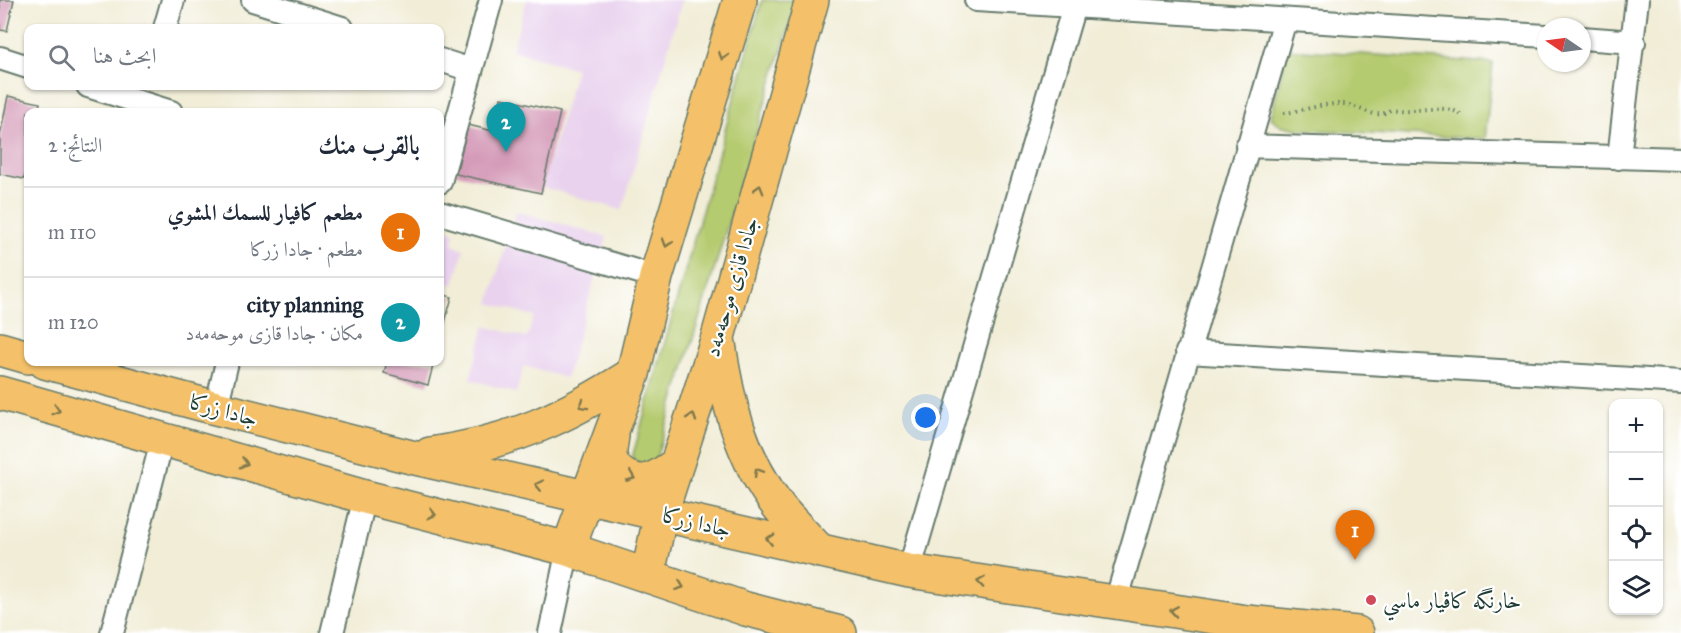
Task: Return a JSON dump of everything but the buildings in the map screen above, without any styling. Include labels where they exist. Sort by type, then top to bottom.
[{"type":"main road","points":[[568,549],[612,436],[633,374],[656,277],[740,0]]},
{"type":"main road","name":"جادا قازی موحەمەد","points":[[648,574],[661,513],[718,337],[812,0]]},
{"type":"main road","points":[[718,337],[726,397],[747,454],[778,506],[820,551]]},
{"type":"main road","points":[[0,349],[24,356]]},
{"type":"main road","name":"جادا زرکا","points":[[60,366],[411,457],[588,496],[909,572],[1298,629],[1357,633]]},
{"type":"main road","points":[[411,457],[470,448],[528,431],[582,407],[633,374]]},
{"type":"main road","name":"جادا زرکا","points":[[0,393],[365,497],[568,549],[648,574],[746,609],[840,633]]},
{"type":"main road","points":[[612,436],[610,460],[616,469],[627,478],[641,481],[652,479],[677,464]]},
{"type":"street","points":[[166,24],[173,0]]},
{"type":"street","points":[[253,0],[329,24]]},
{"type":"street","points":[[444,168],[491,0]]},
{"type":"street","points":[[976,0],[1537,35]]},
{"type":"street","points":[[1619,158],[1637,0]]},
{"type":"street","points":[[909,572],[1074,6]]},
{"type":"street","points":[[1116,602],[1285,20]]},
{"type":"street","points":[[1591,39],[1634,42]]},
{"type":"street","points":[[0,58],[24,66]]},
{"type":"street","points":[[444,61],[471,70]]},
{"type":"street","points":[[117,90],[146,94],[165,108]]},
{"type":"street","points":[[1247,146],[1681,159]]},
{"type":"street","points":[[444,214],[656,277]]},
{"type":"street","points":[[1187,352],[1681,382]]},
{"type":"street","points":[[216,408],[226,366]]},
{"type":"street","points":[[112,633],[162,441]]},
{"type":"street","points":[[332,633],[365,497]]},
{"type":"street","points":[[550,633],[568,549]]},
{"type":"path","points":[[1257,116],[1344,103],[1372,114],[1387,113],[1391,109],[1411,112],[1442,108],[1457,111],[1461,115]]},
{"type":"shaded area","points":[[527,0],[682,0],[622,210],[542,187],[576,69],[512,50]]},
{"type":"shaded area","points":[[516,211],[607,237],[566,378],[524,366],[516,393],[470,379],[485,326],[527,338],[534,316],[489,303]]},
{"type":"shaded area","points":[[444,229],[455,233],[452,245],[464,249],[454,285],[444,281]]},
{"type":"green space","points":[[762,0],[797,0],[655,462],[642,466],[632,458]]},
{"type":"green space","points":[[1287,49],[1493,63],[1485,139],[1297,129],[1280,125],[1271,118]]},
{"type":"place","name":"city planning","points":[[506,152]]},
{"type":"place","name":"مطعم كافيار للسمك المشوي","points":[[1355,560]]},
{"type":"place","name":"خارنگه كاڤيار ماسي","points":[[1371,600]]}]
